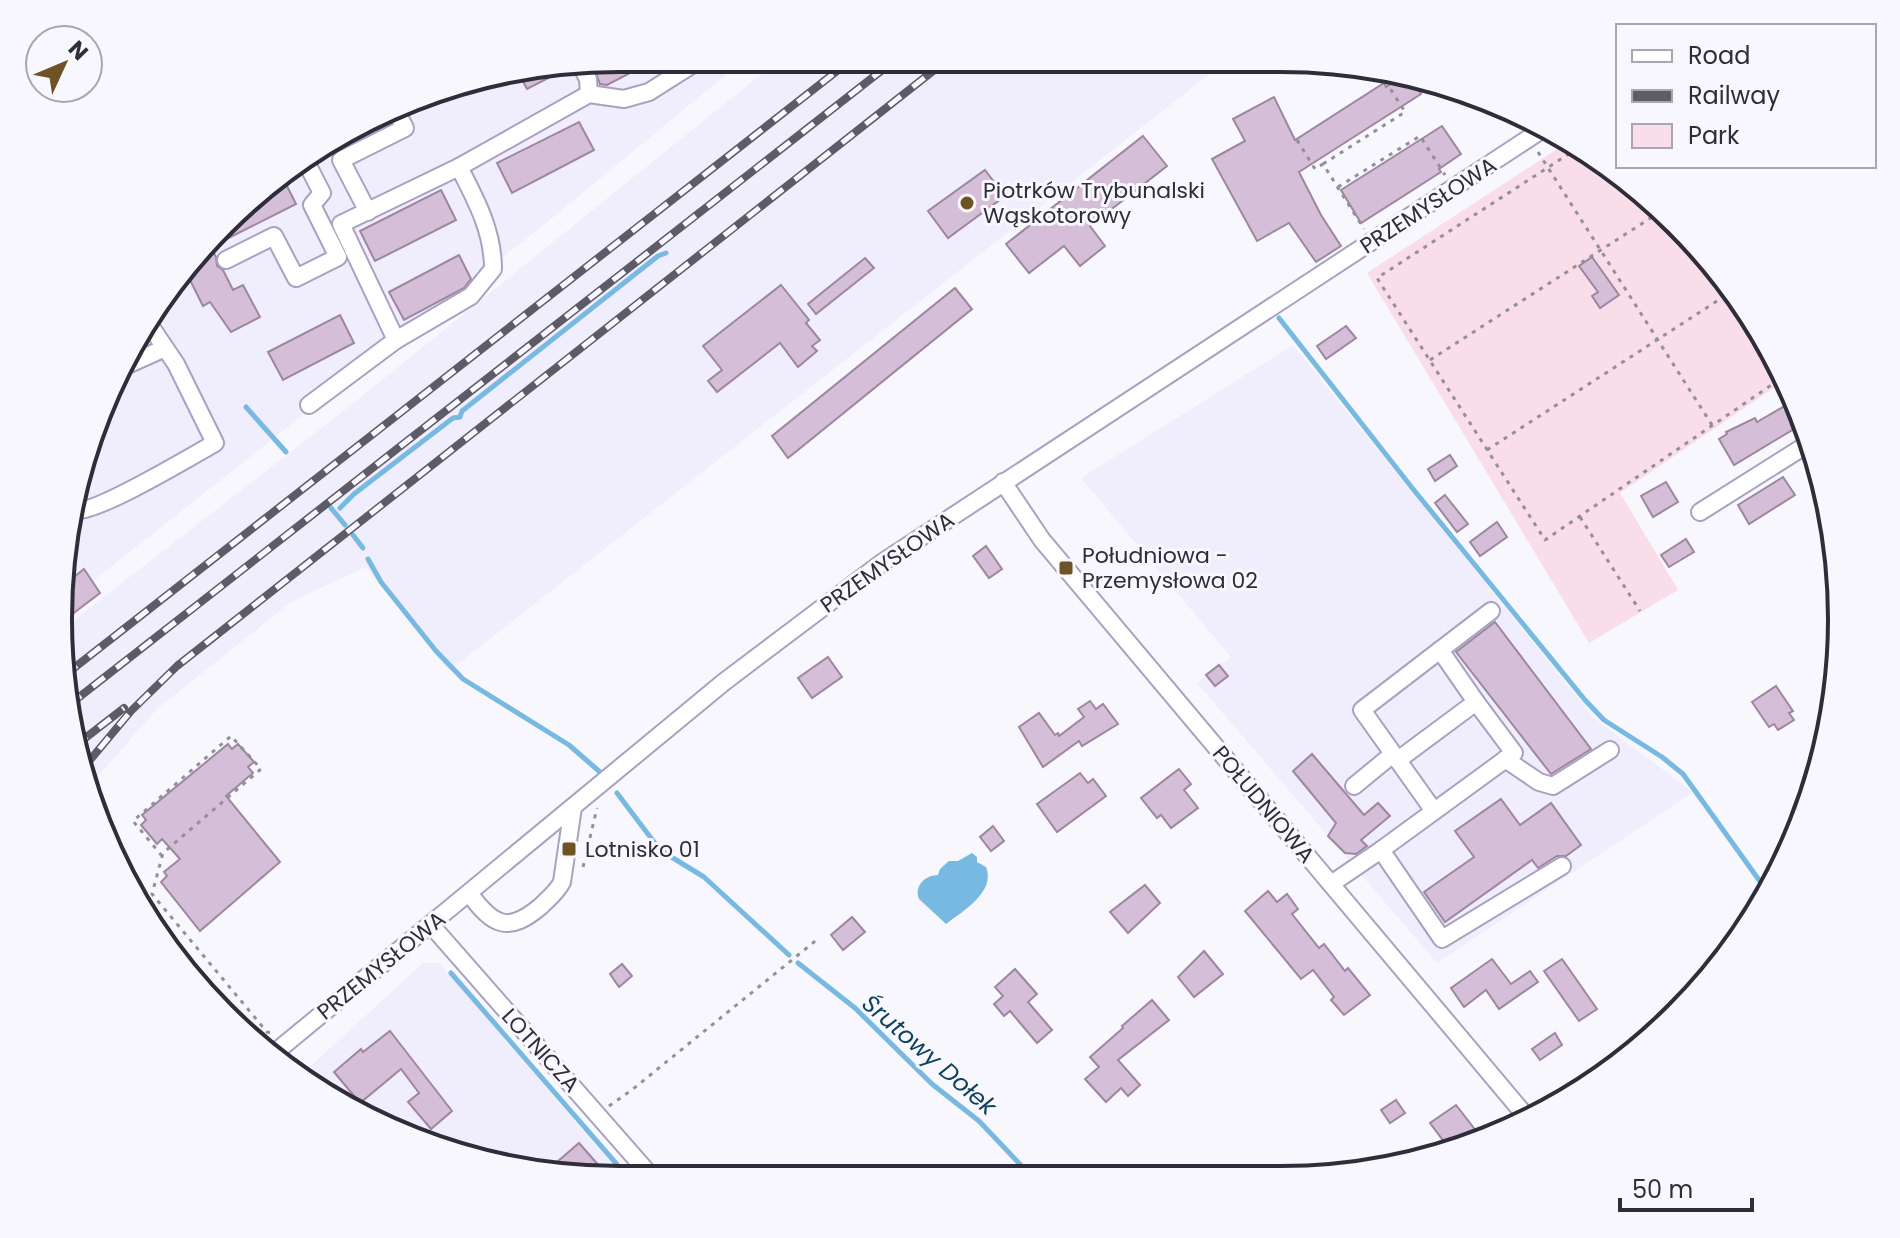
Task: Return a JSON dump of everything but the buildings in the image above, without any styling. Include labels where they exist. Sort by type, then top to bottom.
[{"type":"street","points":[[396,340],[341,224],[459,167],[589,94],[624,99],[649,92],[681,72]]},
{"type":"street","points":[[585,73],[589,94]]},
{"type":"street","points":[[368,212],[341,160],[405,128],[400,118]]},
{"type":"street","name":"PRZEMYSŁOWA","points":[[280,1048],[791,630],[883,562],[1535,134]]},
{"type":"street","points":[[309,405],[396,340],[471,296],[493,269],[493,249],[481,208],[459,167]]},
{"type":"street","points":[[226,260],[274,236],[296,278],[338,257],[312,205],[322,193],[309,168]]},
{"type":"street","points":[[83,511],[215,443],[176,364],[154,331]]},
{"type":"street","points":[[137,361],[165,348]]},
{"type":"street","points":[[1700,512],[1801,449]]},
{"type":"street","name":"POŁUDNIOWA","points":[[1003,482],[1042,540],[1521,1111]]},
{"type":"street","points":[[1434,811],[1362,710],[1491,611]]},
{"type":"street","points":[[1331,884],[1514,753],[1440,650]]},
{"type":"street","points":[[1354,786],[1476,702]]},
{"type":"street","points":[[1505,759],[1539,782],[1553,786],[1610,750]]},
{"type":"street","points":[[469,893],[487,915],[500,923],[518,922],[530,914],[561,887],[573,807]]},
{"type":"street","points":[[1381,850],[1442,939],[1562,866]]},
{"type":"street","name":"LOTNICZA","points":[[431,925],[642,1166]]},
{"type":"path","points":[[1297,140],[1315,169],[1405,112],[1386,83]]},
{"type":"path","points":[[1388,83],[1392,85]]},
{"type":"path","points":[[1338,187],[1420,136],[1447,178]]},
{"type":"path","points":[[1569,154],[1377,278],[1545,540],[1774,383]]},
{"type":"path","points":[[1542,159],[1712,425]]},
{"type":"path","points":[[1323,164],[1366,232]]},
{"type":"path","points":[[1430,360],[1652,217]]},
{"type":"path","points":[[1487,450],[1723,297]]},
{"type":"path","points":[[1580,517],[1640,611]]},
{"type":"path","points":[[162,856],[133,821],[231,736],[261,769],[162,856],[152,894],[267,1032],[279,1035],[283,1032],[289,1041]]},
{"type":"path","points":[[581,872],[599,801]]},
{"type":"path","points":[[598,1114],[819,938]]},
{"type":"shaded area","points":[[729,72],[546,223],[73,597],[77,548],[91,477],[101,443],[128,377],[164,315],[208,258],[232,232],[286,185],[345,145],[377,128],[443,101],[477,91],[583,73]]},
{"type":"shaded area","points":[[764,72],[1212,72],[449,671],[366,567],[291,602],[157,709],[96,779],[77,690],[72,622],[346,409]]},
{"type":"shaded area","points":[[1293,345],[1594,718],[1693,792],[1437,963],[1197,683],[1231,657],[1081,478]]},
{"type":"shaded area","points":[[423,963],[439,963],[613,1166],[512,1155],[443,1137],[377,1110],[308,1069]]},
{"type":"green space","points":[[1559,148],[1614,185],[1668,232],[1736,315],[1776,386],[1620,493],[1678,590],[1589,643],[1367,273]]},
{"type":"water","points":[[972,853],[977,857],[977,862],[986,867],[986,885],[969,907],[946,924],[919,899],[919,886],[929,877],[938,875],[949,861],[958,861]]},
{"type":"waterway","points":[[340,508],[453,418],[460,417],[462,411],[658,256],[666,253]]},
{"type":"waterway","points":[[1279,318],[1585,700],[1604,720],[1683,774],[1760,882]]},
{"type":"waterway","name":"Śrutowy Dołek","points":[[246,407],[286,452]]},
{"type":"waterway","name":"Śrutowy Dołek","points":[[331,508],[345,525]]},
{"type":"waterway","name":"Śrutowy Dołek","points":[[353,535],[363,548]]},
{"type":"waterway","name":"Śrutowy Dołek","points":[[368,559],[381,582],[436,651],[463,679],[569,745],[600,772]]},
{"type":"waterway","name":"Śrutowy Dołek","points":[[617,793],[660,850],[704,877],[789,955]]},
{"type":"waterway","name":"Śrutowy Dołek","points":[[798,963],[855,1008],[932,1084],[979,1121],[1022,1166]]},
{"type":"waterway","points":[[451,973],[618,1166]]},
{"type":"railway","points":[[74,668],[836,72]]},
{"type":"railway","points":[[78,698],[880,72]]},
{"type":"railway","points":[[91,759],[131,711],[177,666],[932,72]]},
{"type":"railway","points":[[86,738],[124,708]]},
{"type":"place","name":"Piotrków Trybunalski Wąskotorowy","points":[[967,203]]},
{"type":"place","name":"Południowa - Przemysłowa 02","points":[[1066,568]]},
{"type":"place","name":"Lotnisko 01","points":[[569,849]]}]
